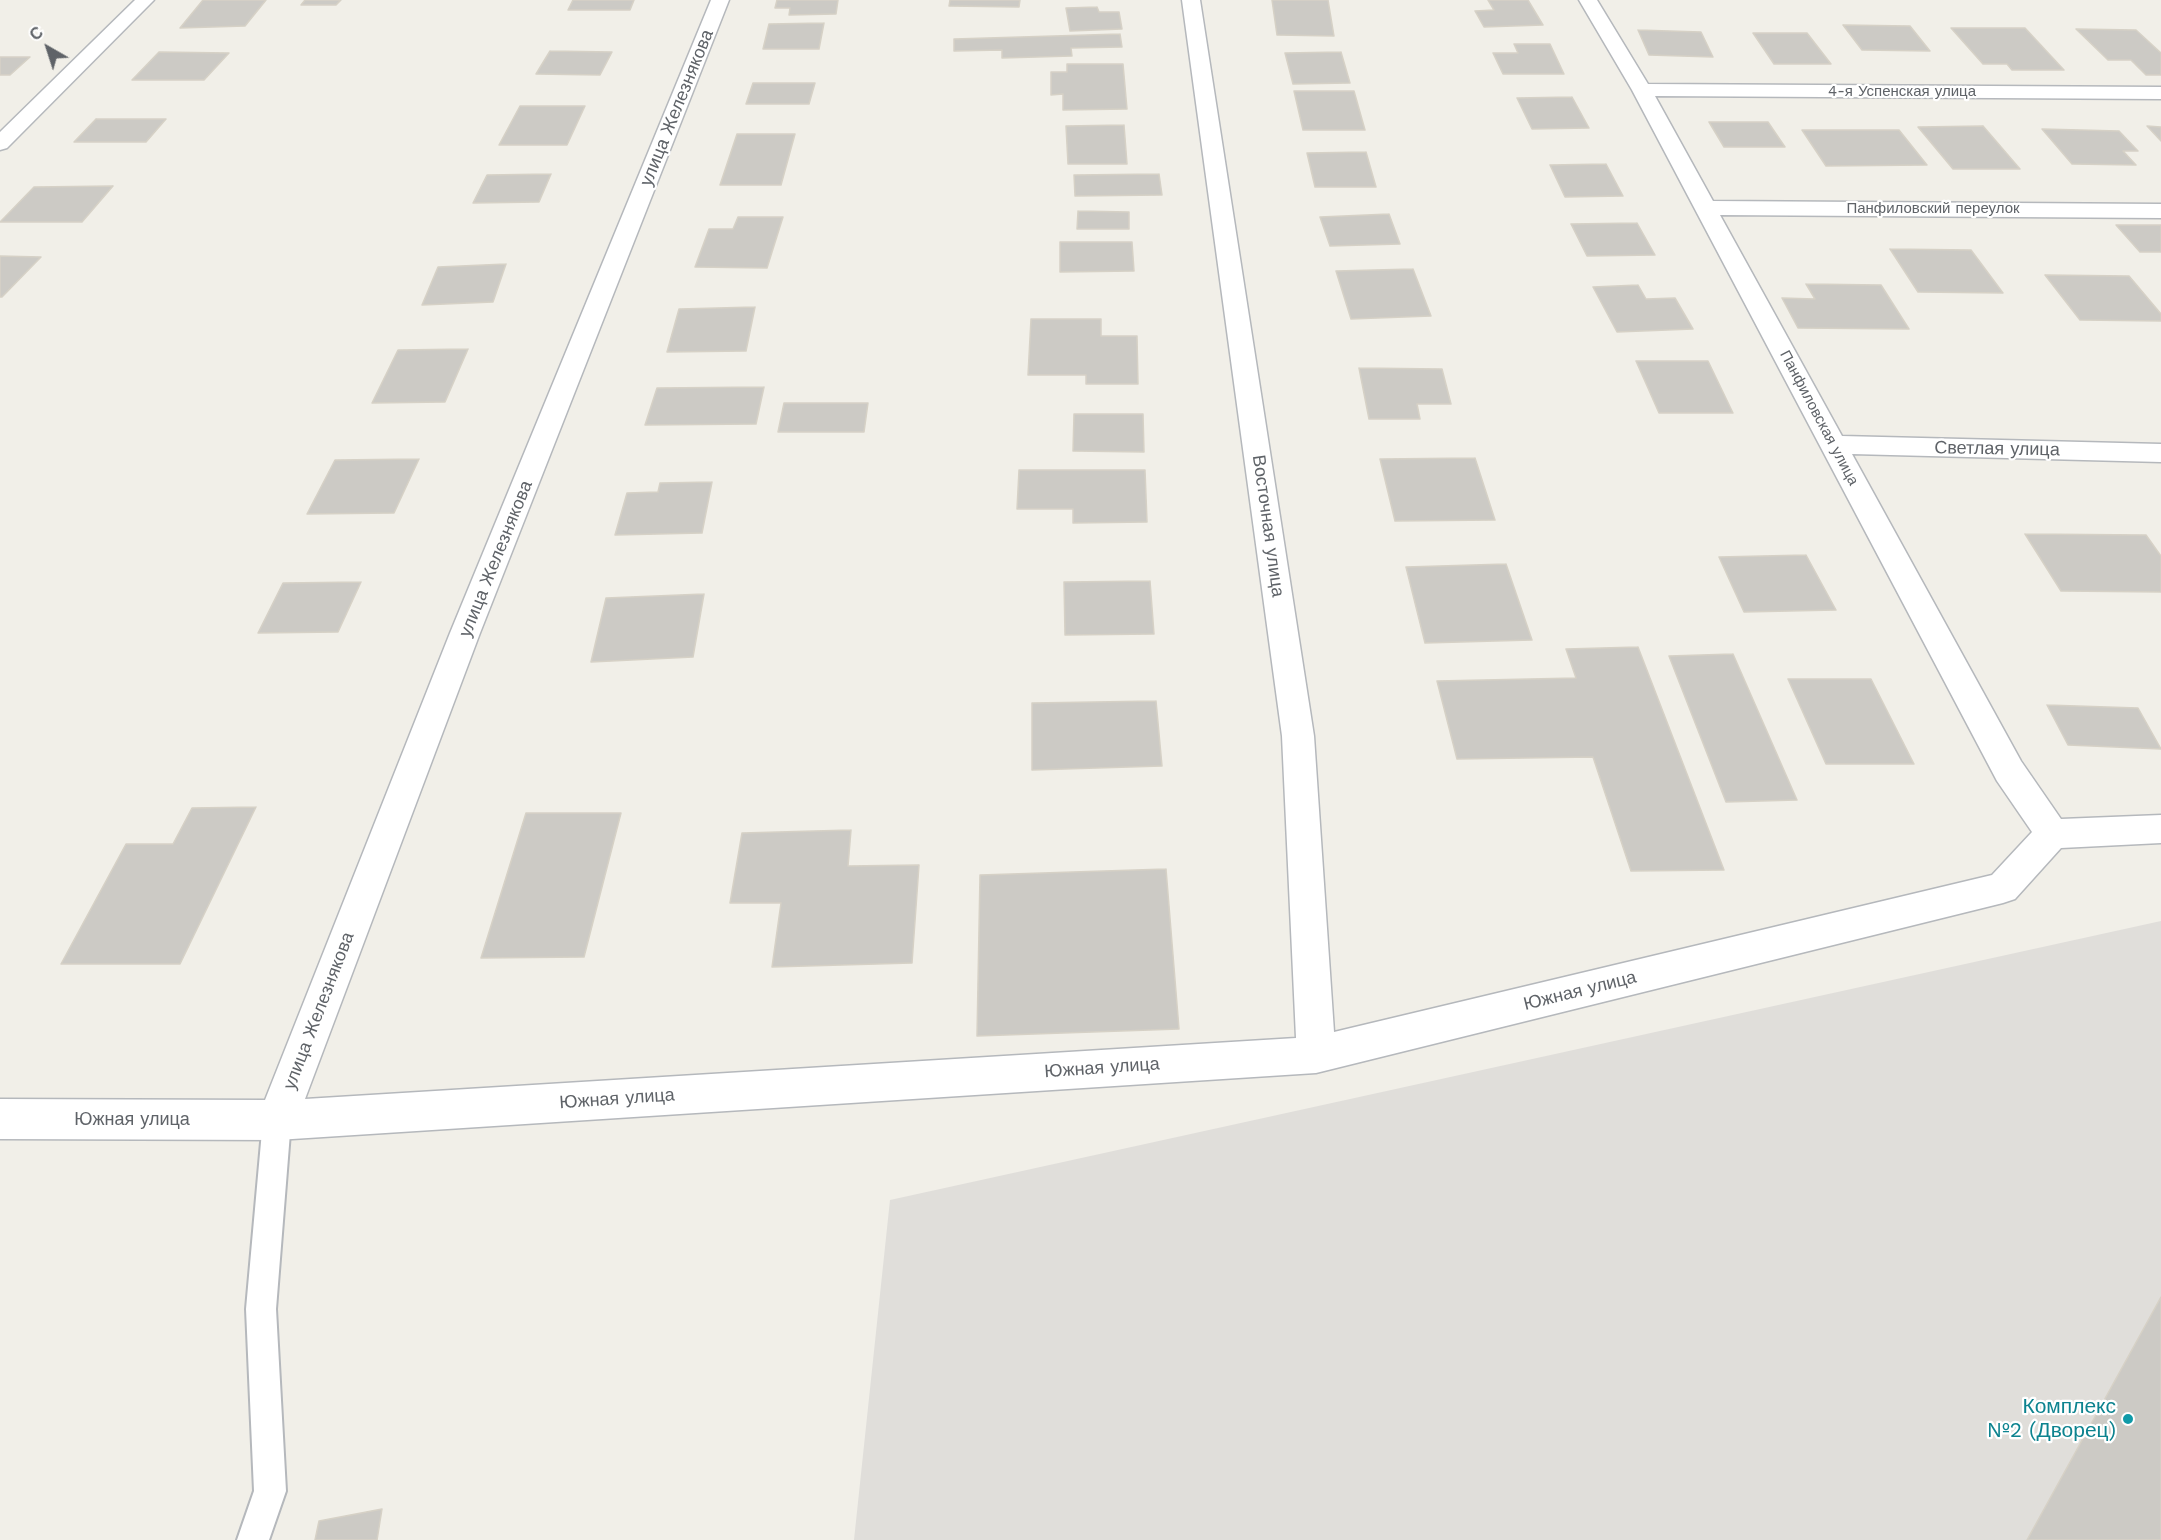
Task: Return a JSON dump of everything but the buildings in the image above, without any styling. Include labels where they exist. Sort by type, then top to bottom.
[{"type":"street","points":[[0,144],[145,0]]},
{"type":"street","name":"улица Железнякова","points":[[277,1120],[465,633],[720,0]]},
{"type":"street","name":"Восточная улица","points":[[1191,0],[1298,736],[1316,1055]]},
{"type":"street","name":"Панфиловская улица","points":[[1588,0],[1642,90],[2009,771],[2052,834]]},
{"type":"street","name":"4-я Успенская улица","points":[[1642,90],[2161,93]]},
{"type":"street","name":"Панфиловский переулок","points":[[1706,208],[2161,211]]},
{"type":"street","name":"Светлая улица","points":[[1833,445],[2161,453]]},
{"type":"street","points":[[2052,834],[2161,829]]},
{"type":"street","name":"Южная улица","points":[[0,1119],[277,1120],[1316,1055],[2003,888],[2052,834]]},
{"type":"lane","points":[[253,1540],[270,1491],[261,1309],[277,1120]]},
{"type":"shaded area","points":[[2161,921],[2161,1540],[854,1540],[890,1200]]},
{"type":"place","name":"Комплекс №2 (Дворец)","points":[[2128,1419]]}]
